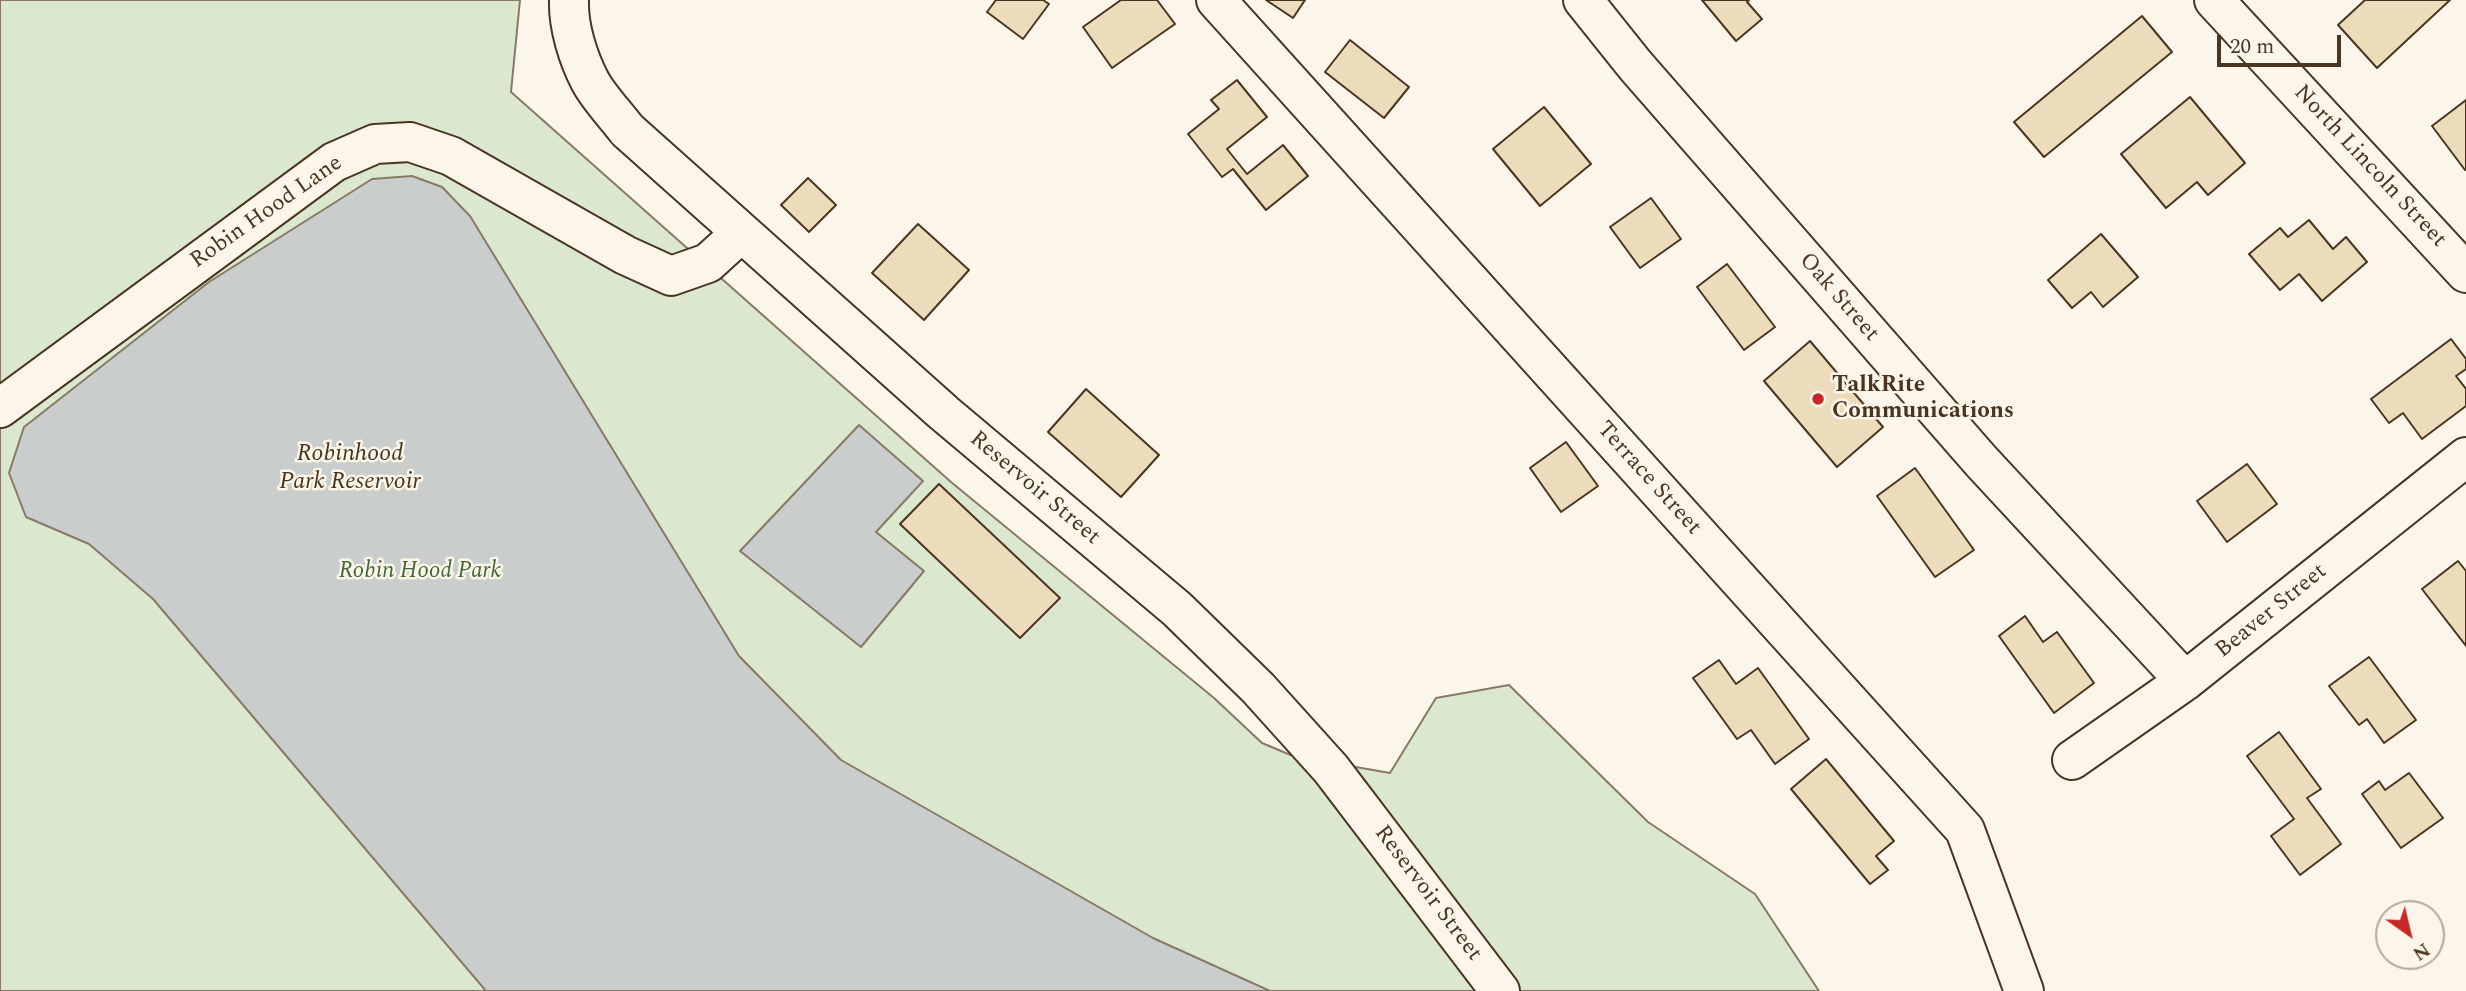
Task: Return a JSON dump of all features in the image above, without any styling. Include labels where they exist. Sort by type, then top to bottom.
[{"type":"street","name":"Reservoir Street","points":[[569,0],[575,42],[590,81],[627,130],[944,413],[1177,609],[1249,680],[1331,769],[1500,991]]},
{"type":"street","name":"Terrace Street","points":[[1216,0],[1965,830],[2024,991]]},
{"type":"street","name":"Oak Street","points":[[1583,0],[1635,65],[1981,461],[2185,681]]},
{"type":"street","name":"North Lincoln Street","points":[[2214,0],[2466,273]]},
{"type":"street","name":"Robin Hood Lane","points":[[0,408],[334,162],[375,144],[410,142],[451,156],[625,255],[671,276],[708,264],[741,233]]},
{"type":"street","name":"Beaver Street","points":[[2072,760],[2185,681],[2466,457]]},
{"type":"green space","name":"Robin Hood Park","points":[[0,0],[520,0],[511,92],[951,482],[1214,698],[1262,743],[1293,756],[1390,773],[1436,698],[1509,685],[1648,822],[1755,894],[1819,991],[0,991]]},
{"type":"water","name":"Robinhood Park Reservoir","points":[[412,176],[442,187],[470,216],[739,656],[841,760],[1153,938],[1270,991],[486,991],[153,599],[89,544],[26,517],[9,473],[24,427],[209,282],[372,179]]},
{"type":"water","points":[[859,425],[923,481],[876,532],[924,571],[861,647],[740,551]]},
{"type":"building","points":[[996,0],[1043,0],[1049,4],[1023,39],[987,12]]},
{"type":"building","points":[[1121,0],[1157,0],[1175,24],[1112,68],[1083,27]]},
{"type":"building","points":[[1266,0],[1305,0],[1293,18]]},
{"type":"building","points":[[1702,0],[1749,0],[1747,2],[1762,19],[1736,41]]},
{"type":"building","points":[[2365,0],[2450,0],[2377,68],[2338,25]]},
{"type":"building","points":[[2142,16],[2172,52],[2044,157],[2014,122]]},
{"type":"building","points":[[1350,40],[1409,87],[1384,118],[1325,72]]},
{"type":"building","points":[[1237,80],[1267,117],[1227,149],[1247,174],[1283,145],[1308,176],[1266,210],[1233,169],[1222,177],[1188,134],[1219,109],[1211,100]]},
{"type":"building","points":[[2190,97],[2245,163],[2208,195],[2197,182],[2166,208],[2121,154]]},
{"type":"building","points":[[2466,100],[2466,170],[2465,170],[2432,126]]},
{"type":"building","points":[[1544,107],[1591,164],[1540,206],[1493,149]]},
{"type":"building","points":[[808,178],[836,205],[809,232],[781,205]]},
{"type":"building","points":[[1651,198],[1681,239],[1640,268],[1610,227]]},
{"type":"building","points":[[2309,220],[2333,249],[2346,237],[2367,262],[2322,301],[2299,274],[2280,290],[2249,254],[2280,228],[2288,237]]},
{"type":"building","points":[[918,224],[969,270],[924,320],[872,273]]},
{"type":"building","points":[[2101,234],[2138,277],[2103,307],[2091,292],[2072,308],[2048,280]]},
{"type":"building","points":[[1727,264],[1775,327],[1744,350],[1697,287]]},
{"type":"building","points":[[2451,339],[2466,359],[2466,369],[2456,376],[2466,389],[2466,406],[2422,439],[2403,413],[2389,423],[2371,399]]},
{"type":"building","points":[[1810,341],[1883,427],[1837,467],[1764,381]]},
{"type":"building","points":[[1086,389],[1159,455],[1121,497],[1048,432]]},
{"type":"building","points":[[1566,442],[1598,486],[1561,512],[1530,468]]},
{"type":"building","points":[[2247,464],[2277,504],[2227,542],[2197,501]]},
{"type":"building","points":[[1915,468],[1974,550],[1935,577],[1877,496]]},
{"type":"building","points":[[939,484],[1060,598],[1020,638],[900,524]]},
{"type":"building","points":[[2458,561],[2466,571],[2466,646],[2422,589]]},
{"type":"building","points":[[2025,616],[2043,642],[2057,632],[2094,683],[2054,713],[1999,636]]},
{"type":"building","points":[[2369,657],[2416,720],[2384,743],[2367,719],[2359,725],[2329,686]]},
{"type":"building","points":[[1719,660],[1736,684],[1758,668],[1809,739],[1775,764],[1751,730],[1737,739],[1693,678]]},
{"type":"building","points":[[2279,732],[2321,789],[2307,798],[2341,844],[2300,875],[2271,836],[2294,819],[2247,756]]},
{"type":"building","points":[[1826,759],[1894,841],[1876,856],[1888,870],[1870,884],[1791,789]]},
{"type":"building","points":[[2409,773],[2443,818],[2401,848],[2362,794],[2379,781],[2385,790]]},
{"type":"place","name":"TalkRite Communications","points":[[1818,399]]}]
